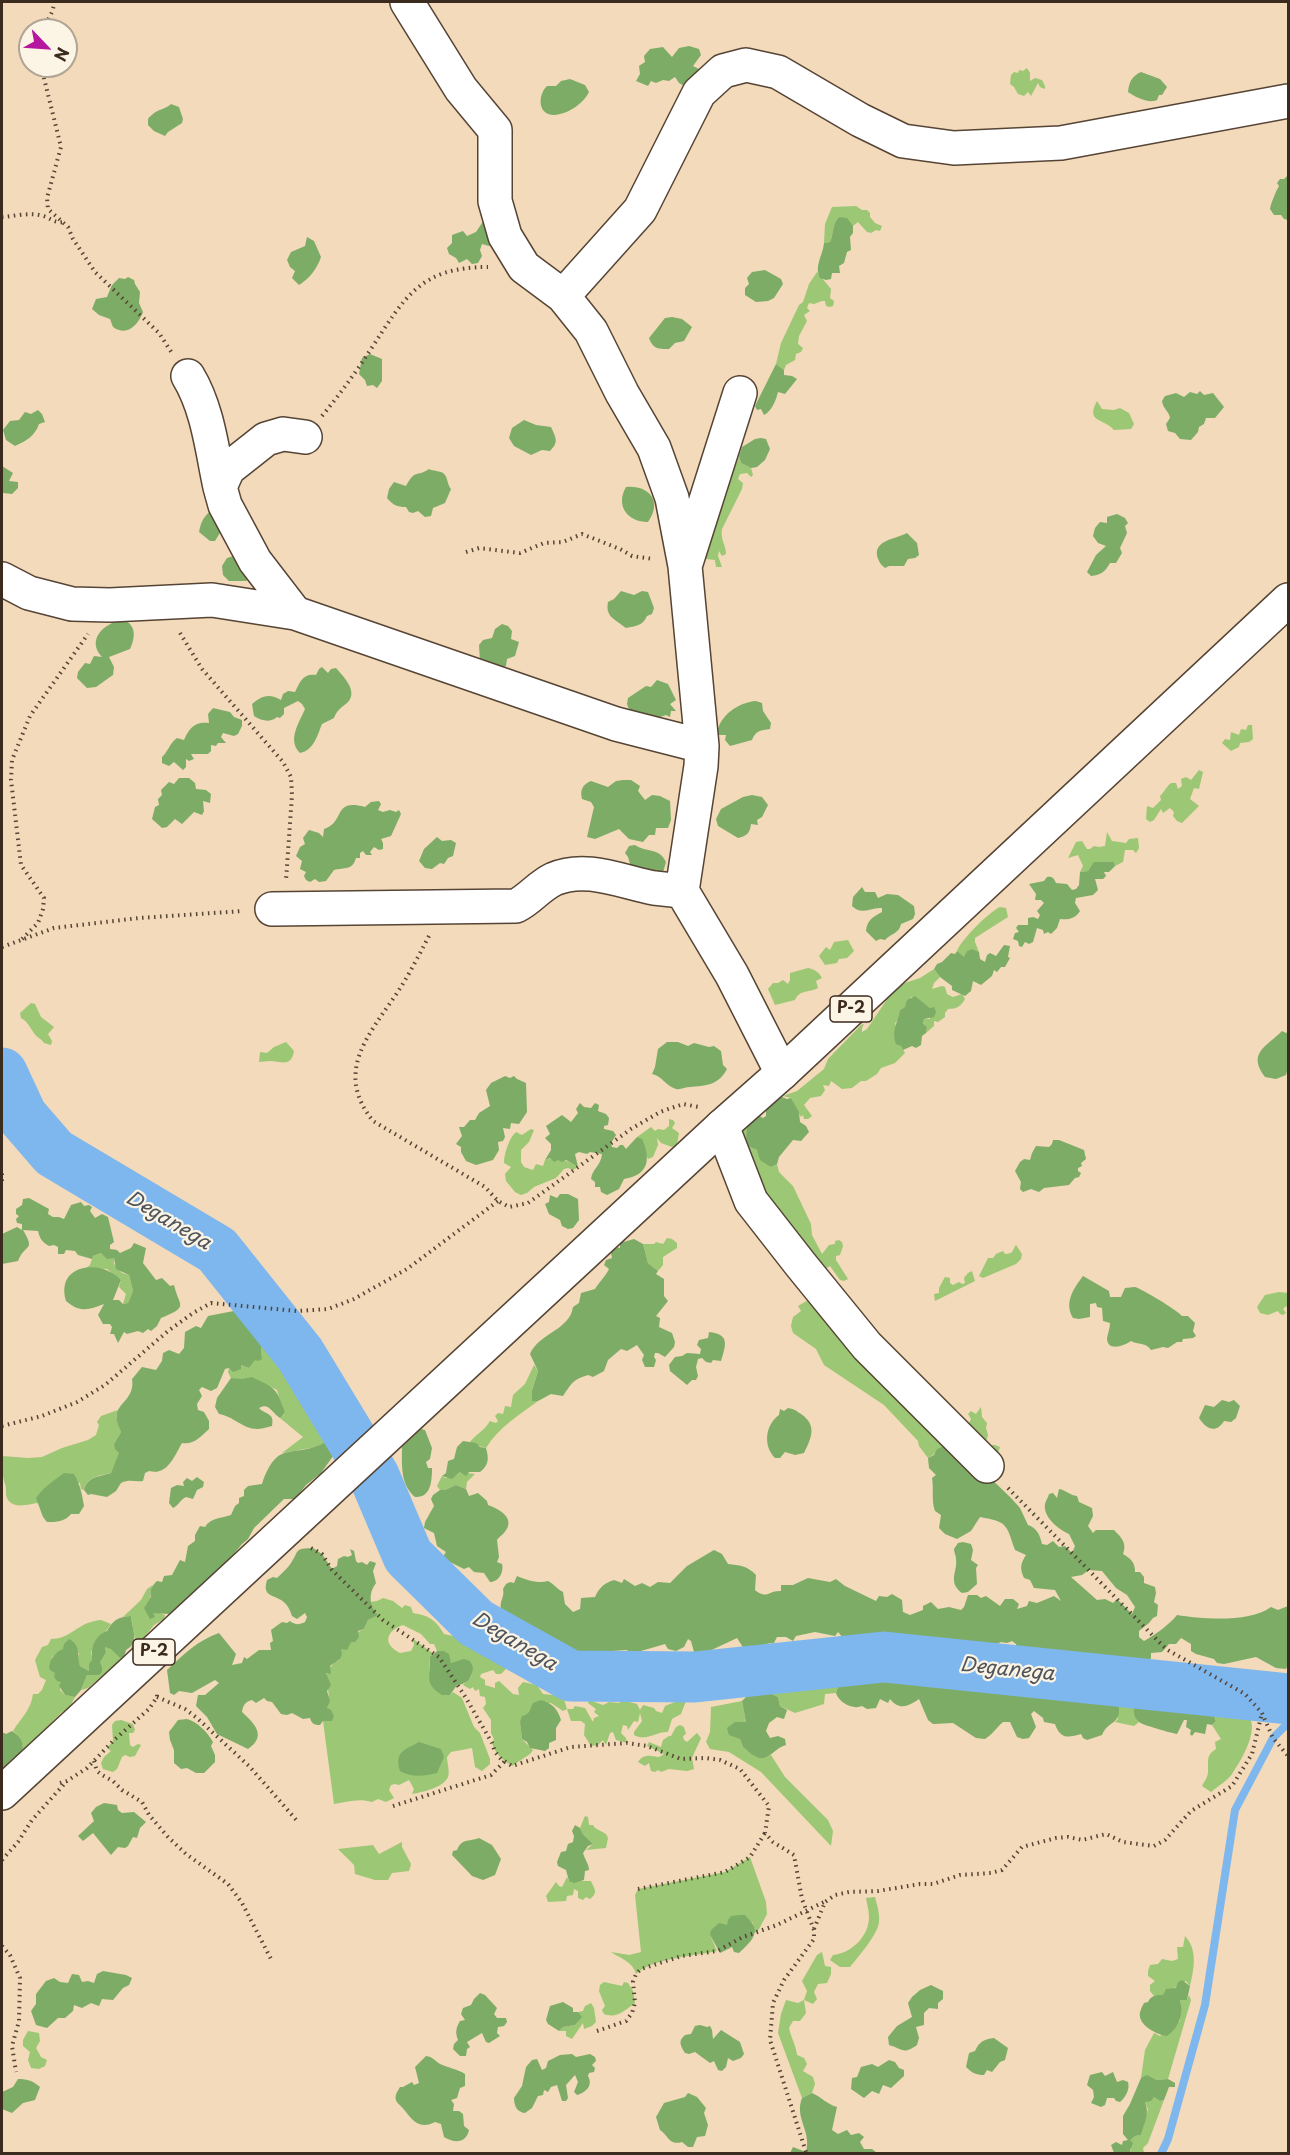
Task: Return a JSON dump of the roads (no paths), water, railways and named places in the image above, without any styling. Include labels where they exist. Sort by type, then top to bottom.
[{"type":"main road","points":[[407,2],[461,89],[495,130],[495,201],[505,236],[524,267],[563,296],[591,331],[622,393],[654,448],[672,498],[685,566],[702,746],[682,891],[732,975],[782,1073]]},
{"type":"main road","points":[[563,296],[640,210],[699,93],[723,71],[746,65],[778,72],[860,120],[903,141],[954,148],[1061,143],[1288,101]]},
{"type":"main road","points":[[188,376],[203,408],[225,505],[255,561],[295,613]]},
{"type":"main road","points":[[685,566],[740,393]]},
{"type":"main road","points":[[220,487],[228,469],[266,439],[283,434],[305,437]]},
{"type":"main road","points":[[2,579],[28,593],[72,604],[110,605],[212,600],[295,613],[616,724],[702,746]]},
{"type":"main road","name":"P-2","points":[[9,1786],[782,1073],[1288,600]]},
{"type":"main road","points":[[272,909],[516,906],[527,900],[540,887],[555,879],[579,873],[654,888],[682,891]]},
{"type":"main road","points":[[722,1126],[751,1201],[867,1346],[987,1466]]},
{"type":"waterway","name":"Deganega","points":[[2,1073],[22,1116],[54,1153],[217,1250],[300,1354],[374,1476],[408,1556],[476,1623],[571,1676],[695,1677],[884,1657],[1288,1699]]},
{"type":"waterway","points":[[1161,2154],[1168,2139],[1205,2005],[1235,1810],[1273,1738],[1288,1723]]}]
